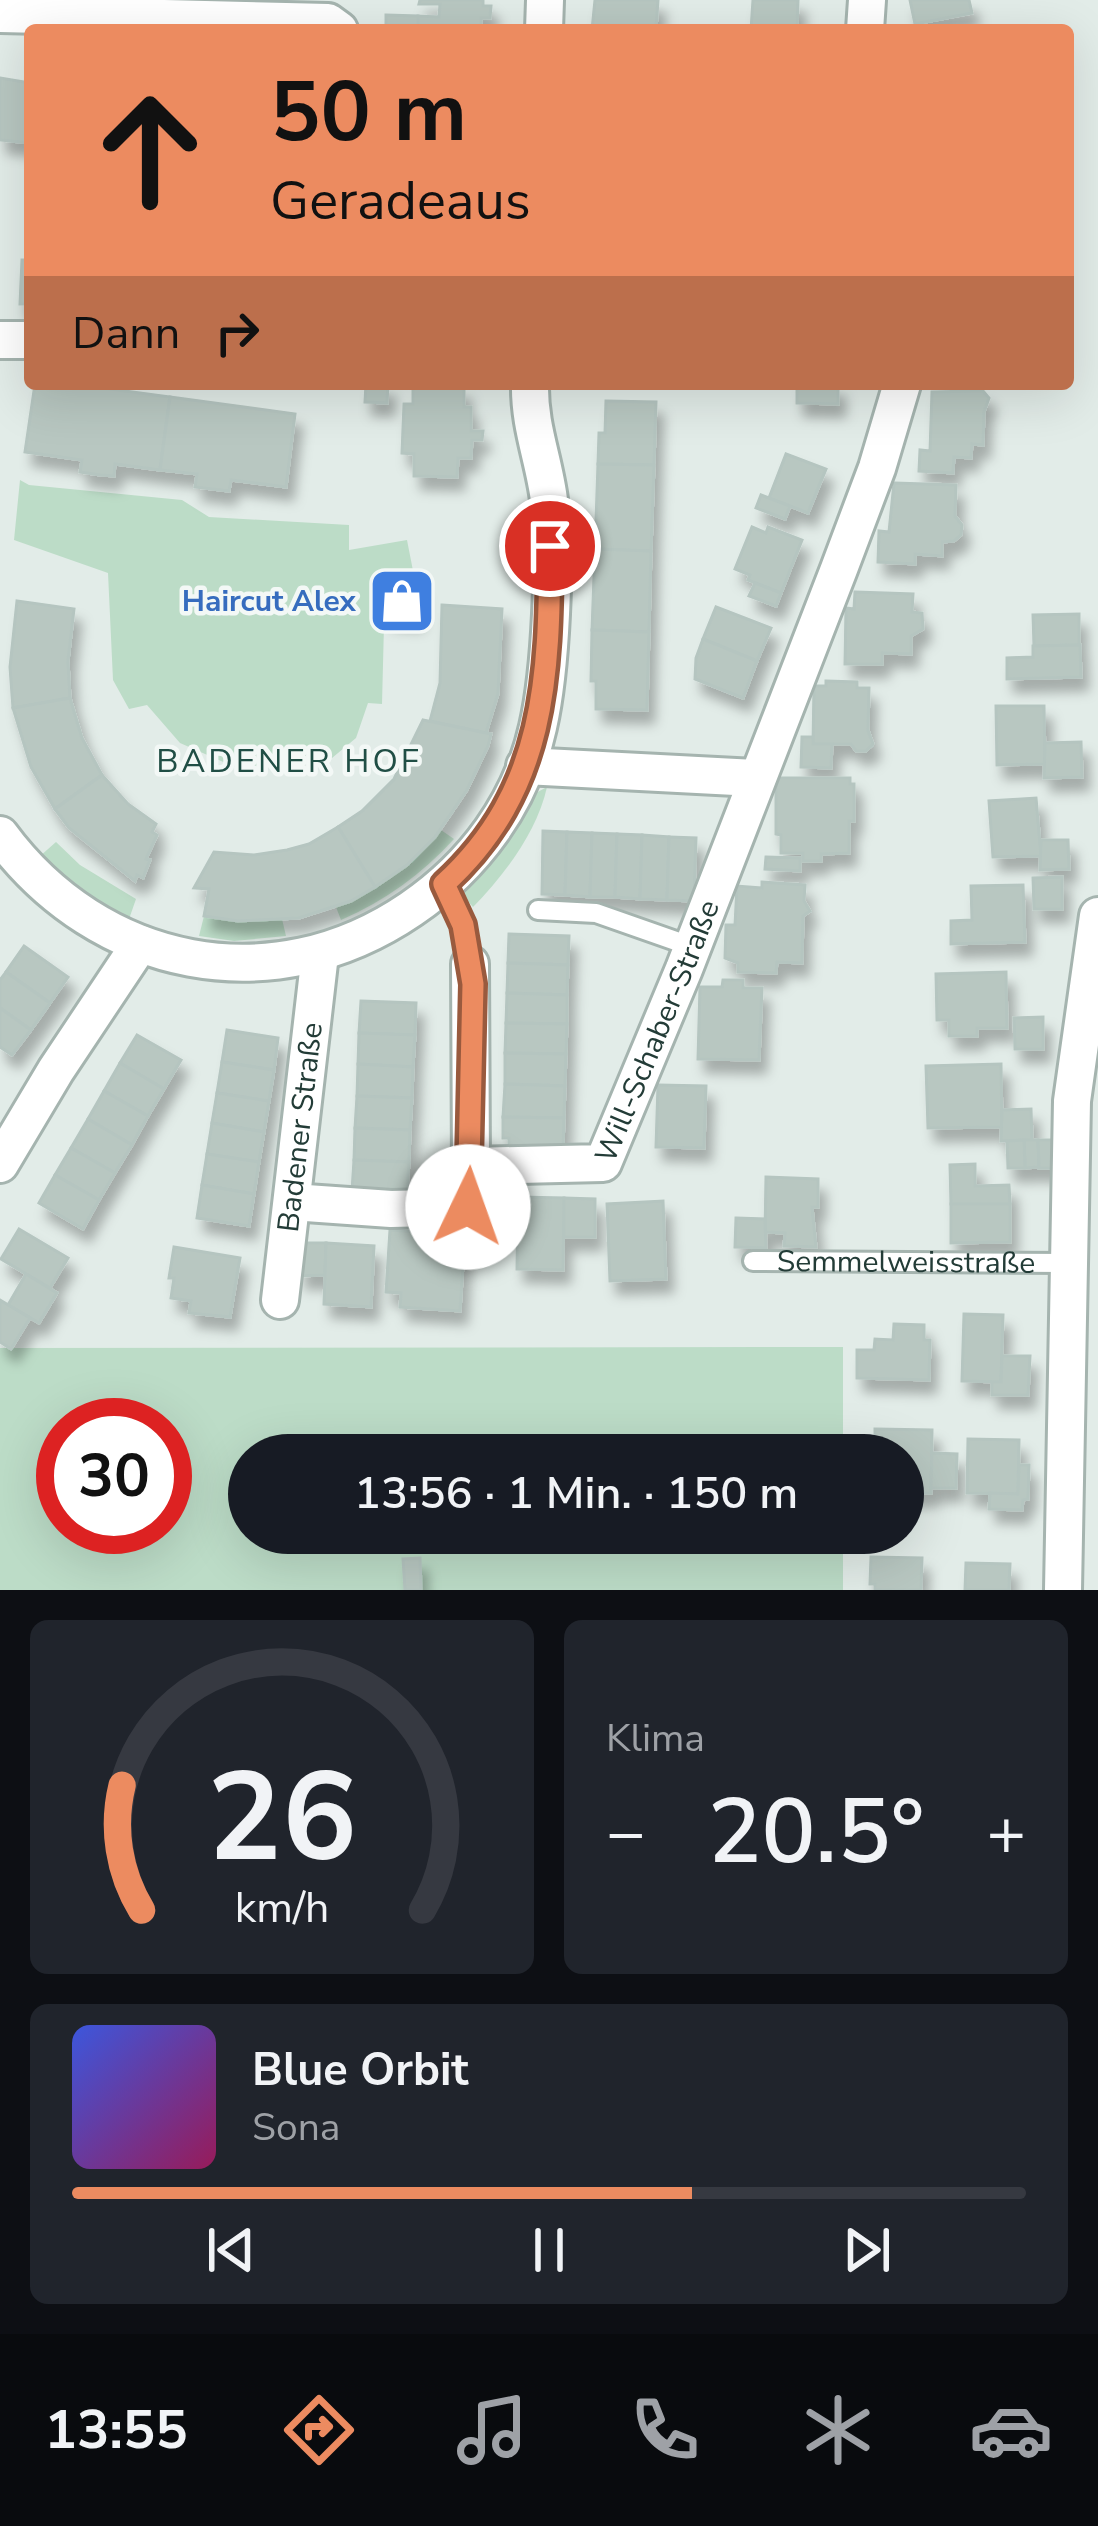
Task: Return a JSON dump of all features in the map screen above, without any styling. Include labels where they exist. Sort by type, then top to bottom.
[{"type":"street","points":[[17,18],[331,24]]},
{"type":"street","points":[[0,835],[29,871],[101,926],[140,944],[234,964],[281,963],[320,954],[400,916],[444,884],[491,832],[525,766],[538,727],[550,603],[550,505],[531,429],[530,390]]},
{"type":"street","name":"Will-Schaber-Straße","points":[[471,1166],[603,1162],[693,947],[877,468],[900,390]]},
{"type":"street","points":[[525,766],[755,778]]},
{"type":"street","name":"Semmelweisstraße","points":[[1071,1263],[1072,1101],[1098,916]]},
{"type":"street","points":[[0,1164],[140,944]]},
{"type":"street","name":"Badener Straße","points":[[280,1300],[320,954]]},
{"type":"street","points":[[292,1202],[391,1209],[468,1207],[470,964]]},
{"type":"street","points":[[1064,1590],[1071,1263]]},
{"type":"lane","points":[[444,884],[463,925],[470,964]]},
{"type":"lane","points":[[538,910],[596,913],[693,947]]},
{"type":"lane","name":"Semmelweisstraße","points":[[754,1261],[1071,1263]]},
{"type":"green space","points":[[20,480],[29,485],[182,500],[209,517],[349,525],[349,550],[407,540],[415,581],[385,585],[382,704],[368,703],[356,738],[332,758],[321,745],[298,761],[237,768],[180,743],[147,705],[129,709],[113,680],[108,573],[14,540]]},
{"type":"green space","points":[[547,787],[518,852],[473,907],[460,892],[530,796]]},
{"type":"green space","points":[[441,830],[454,839],[429,864],[388,895],[341,920],[336,907],[391,878]]},
{"type":"green space","points":[[56,842],[80,865],[136,899],[128,922],[98,906],[39,857]]},
{"type":"green space","points":[[204,916],[238,921],[282,919],[286,936],[234,941],[199,936]]},
{"type":"green space","points":[[843,1347],[843,1434],[228,1434],[228,1554],[843,1554],[843,1590],[0,1590],[0,1348]]},
{"type":"building","points":[[420,0],[483,0],[483,6],[491,6],[490,18],[481,18],[481,24],[418,24],[418,16],[439,17],[440,4],[419,4]]},
{"type":"building","points":[[595,0],[658,0],[656,24],[593,24]]},
{"type":"building","points":[[753,0],[798,0],[797,24],[751,24]]},
{"type":"building","points":[[910,0],[969,0],[972,13],[915,24]]},
{"type":"building","points":[[386,15],[418,16],[418,24],[386,24]]},
{"type":"building","points":[[0,78],[24,82],[24,142],[0,140]]},
{"type":"building","points":[[22,260],[24,260],[24,304],[20,304]]},
{"type":"building","points":[[34,390],[118,390],[170,397],[160,470],[115,464],[114,476],[100,475],[80,472],[82,460],[25,452]]},
{"type":"building","points":[[366,390],[388,390],[387,403],[365,402]]},
{"type":"building","points":[[413,390],[464,390],[464,407],[471,407],[471,431],[483,431],[482,440],[472,440],[471,458],[458,458],[457,477],[414,476],[414,454],[402,453],[404,404],[413,404]]},
{"type":"building","points":[[797,390],[838,390],[838,404],[797,403]]},
{"type":"building","points":[[983,391],[989,398],[983,445],[972,444],[971,458],[954,457],[953,473],[919,471],[920,450],[930,451],[932,392]]},
{"type":"building","points":[[170,397],[295,414],[286,487],[231,480],[229,491],[195,487],[197,474],[160,470]]},
{"type":"building","points":[[606,401],[656,402],[654,465],[598,464]]},
{"type":"building","points":[[786,454],[826,469],[808,513],[769,498]]},
{"type":"building","points":[[598,464],[654,465],[651,551],[595,549]]},
{"type":"building","points":[[894,483],[956,485],[955,516],[962,525],[961,535],[942,542],[942,556],[915,554],[915,564],[878,562],[879,531],[889,532]]},
{"type":"building","points":[[761,495],[790,506],[785,519],[756,508]]},
{"type":"building","points":[[752,527],[766,533],[768,527],[802,540],[781,593],[748,580],[750,575],[735,569]]},
{"type":"building","points":[[595,549],[651,551],[649,632],[592,630]]},
{"type":"building","points":[[755,583],[781,593],[776,606],[749,596]]},
{"type":"building","name":"Haircut Alex","points":[[388,585],[418,587],[416,617],[386,615]]},
{"type":"building","points":[[855,592],[913,594],[912,612],[922,613],[923,629],[911,636],[911,654],[882,653],[882,664],[845,664],[846,608],[854,609]]},
{"type":"building","points":[[17,601],[74,609],[68,661],[70,698],[13,708],[10,667]]},
{"type":"building","points":[[442,605],[502,609],[498,694],[486,733],[430,721],[440,683]]},
{"type":"building","points":[[716,607],[771,628],[757,661],[703,639]]},
{"type":"building","points":[[1079,614],[1079,645],[1034,646],[1033,615]]},
{"type":"building","points":[[592,630],[649,632],[647,710],[596,709]]},
{"type":"building","points":[[703,639],[757,661],[743,698],[695,679]]},
{"type":"building","points":[[1080,645],[1081,677],[1007,679],[1007,658],[1033,657],[1033,646]]},
{"type":"building","points":[[826,681],[857,682],[857,688],[869,688],[868,730],[873,744],[866,751],[856,751],[851,744],[813,744],[814,686],[826,686]]},
{"type":"building","points":[[70,698],[82,738],[102,775],[55,809],[31,767],[13,708]]},
{"type":"building","points":[[996,706],[1044,706],[1045,764],[997,765]]},
{"type":"building","points":[[423,720],[491,734],[488,746],[467,790],[435,837],[375,887],[338,827],[394,779]]},
{"type":"building","points":[[802,737],[813,737],[813,744],[832,744],[831,768],[801,767]]},
{"type":"building","points":[[1081,742],[1082,777],[1044,778],[1045,743]]},
{"type":"building","points":[[102,775],[128,804],[156,824],[152,832],[157,835],[146,859],[150,860],[143,878],[137,875],[135,881],[69,828],[55,809]]},
{"type":"building","points":[[776,778],[850,778],[854,821],[849,821],[849,853],[821,854],[821,861],[803,861],[803,853],[781,853],[781,835],[776,834]]},
{"type":"building","points":[[1036,798],[1041,856],[993,857],[989,801]]},
{"type":"building","points":[[338,827],[375,887],[351,901],[299,918],[238,921],[204,916],[209,889],[194,888],[214,852],[254,855],[287,850]]},
{"type":"building","points":[[543,831],[567,832],[565,895],[542,894]]},
{"type":"building","points":[[567,832],[592,833],[590,897],[565,895]]},
{"type":"building","points":[[592,833],[617,834],[615,897],[590,897]]},
{"type":"building","points":[[617,834],[642,835],[640,899],[615,897]]},
{"type":"building","points":[[642,835],[669,837],[667,900],[640,899]]},
{"type":"building","points":[[669,837],[696,838],[694,901],[667,900]]},
{"type":"building","points":[[1041,840],[1068,840],[1069,869],[1040,870]]},
{"type":"building","points":[[766,857],[800,858],[800,871],[765,869]]},
{"type":"building","points":[[1062,877],[1062,909],[1034,909],[1033,878]]},
{"type":"building","points":[[762,882],[805,885],[804,901],[810,911],[803,916],[802,963],[777,962],[776,973],[738,972],[738,963],[725,958],[726,925],[735,925],[737,886],[762,888]]},
{"type":"building","points":[[1023,885],[1025,942],[951,944],[951,921],[972,920],[971,886]]},
{"type":"building","points":[[509,934],[569,936],[568,965],[508,963]]},
{"type":"building","points":[[24,946],[68,977],[50,1003],[6,972]]},
{"type":"building","points":[[508,963],[568,965],[567,995],[507,993]]},
{"type":"building","points":[[6,972],[50,1003],[31,1030],[0,1008],[0,980]]},
{"type":"building","points":[[1006,972],[1007,1028],[977,1028],[977,1036],[949,1036],[949,1020],[937,1020],[936,974]]},
{"type":"building","points":[[723,980],[743,980],[743,988],[762,988],[759,1060],[698,1059],[700,987],[722,987]]},
{"type":"building","points":[[507,993],[567,995],[567,1024],[506,1023]]},
{"type":"building","points":[[361,1001],[416,1003],[415,1035],[359,1033]]},
{"type":"building","points":[[0,1008],[31,1030],[12,1055],[0,1047]]},
{"type":"building","points":[[1043,1017],[1043,1049],[1015,1049],[1014,1018]]},
{"type":"building","points":[[506,1023],[567,1024],[566,1054],[505,1053]]},
{"type":"building","points":[[227,1030],[278,1038],[274,1070],[222,1062]]},
{"type":"building","points":[[359,1033],[415,1035],[413,1067],[358,1064]]},
{"type":"building","points":[[137,1035],[181,1060],[164,1089],[120,1063]]},
{"type":"building","points":[[505,1053],[566,1054],[565,1086],[505,1084]]},
{"type":"building","points":[[222,1062],[274,1070],[269,1101],[217,1093]]},
{"type":"building","points":[[120,1063],[164,1089],[148,1116],[104,1091]]},
{"type":"building","points":[[358,1064],[413,1067],[412,1098],[357,1096]]},
{"type":"building","points":[[1001,1064],[1002,1127],[928,1128],[926,1066]]},
{"type":"building","points":[[505,1084],[565,1086],[564,1118],[503,1117]]},
{"type":"building","points":[[658,1085],[706,1086],[704,1148],[656,1147]]},
{"type":"building","points":[[104,1091],[148,1116],[132,1145],[88,1119]]},
{"type":"building","points":[[217,1093],[269,1101],[264,1132],[212,1123]]},
{"type":"building","points":[[357,1096],[412,1098],[410,1130],[355,1128]]},
{"type":"building","points":[[1031,1109],[1032,1140],[1001,1141],[1002,1110]]},
{"type":"building","points":[[503,1117],[564,1118],[563,1149],[509,1148],[509,1138],[503,1138]]},
{"type":"building","points":[[88,1119],[132,1145],[115,1173],[71,1148]]},
{"type":"building","points":[[212,1123],[264,1132],[259,1162],[207,1154]]},
{"type":"building","points":[[355,1128],[410,1130],[409,1162],[354,1160]]},
{"type":"building","points":[[1024,1140],[1038,1140],[1039,1167],[1025,1168]]},
{"type":"building","points":[[1024,1140],[1025,1168],[1008,1168],[1007,1141]]},
{"type":"building","points":[[1038,1140],[1055,1140],[1053,1168],[1039,1168]]},
{"type":"building","points":[[71,1148],[115,1173],[99,1200],[55,1175]]},
{"type":"building","points":[[207,1154],[259,1162],[254,1194],[202,1185]]},
{"type":"building","points":[[354,1160],[409,1162],[407,1193],[352,1191]]},
{"type":"building","points":[[975,1164],[975,1186],[1009,1185],[1010,1204],[951,1204],[950,1165]]},
{"type":"building","points":[[55,1175],[99,1200],[83,1229],[39,1203]]},
{"type":"building","points":[[766,1177],[818,1179],[818,1207],[812,1207],[816,1247],[784,1246],[785,1233],[765,1232]]},
{"type":"building","points":[[202,1185],[254,1194],[249,1226],[197,1218]]},
{"type":"building","points":[[518,1197],[564,1198],[563,1270],[517,1269]]},
{"type":"building","points":[[564,1198],[595,1199],[595,1237],[564,1237]]},
{"type":"building","points":[[663,1201],[666,1279],[610,1281],[607,1204]]},
{"type":"building","points":[[951,1204],[1010,1204],[1010,1242],[951,1243]]},
{"type":"building","points":[[736,1218],[765,1219],[766,1248],[735,1247]]},
{"type":"building","points":[[19,1229],[68,1258],[50,1288],[1,1259]]},
{"type":"building","points":[[390,1230],[465,1235],[460,1311],[400,1307],[401,1293],[386,1292]]},
{"type":"building","points":[[299,1243],[326,1243],[325,1275],[299,1276]]},
{"type":"building","points":[[326,1243],[374,1246],[371,1307],[324,1304]]},
{"type":"building","points":[[174,1247],[240,1258],[230,1317],[189,1313],[191,1301],[171,1298]]},
{"type":"building","points":[[26,1274],[57,1293],[39,1323],[8,1305]]},
{"type":"building","points":[[0,1300],[30,1318],[11,1349],[0,1342]]},
{"type":"building","points":[[964,1314],[1003,1315],[1001,1382],[962,1381]]},
{"type":"building","points":[[894,1324],[924,1325],[924,1340],[930,1340],[929,1380],[857,1378],[857,1350],[874,1350],[875,1339],[893,1340]]},
{"type":"building","points":[[1002,1356],[1030,1356],[1028,1395],[992,1395],[992,1382],[1001,1382]]},
{"type":"building","points":[[875,1429],[932,1430],[931,1493],[924,1493],[924,1434],[875,1434]]},
{"type":"building","points":[[968,1439],[1019,1440],[1018,1494],[967,1493]]},
{"type":"building","points":[[932,1453],[957,1454],[956,1488],[931,1488]]},
{"type":"building","points":[[1019,1465],[1029,1465],[1028,1499],[1023,1500],[1022,1510],[989,1509],[990,1493],[1018,1494]]},
{"type":"building","points":[[871,1557],[922,1558],[921,1590],[875,1590],[875,1584],[870,1584]]},
{"type":"building","points":[[420,1558],[421,1590],[405,1590],[403,1559]]},
{"type":"building","points":[[966,1563],[1010,1564],[1009,1590],[965,1590]]},
{"type":"place","name":"Haircut Alex","points":[[402,601]]},
{"type":"district","name":"BADENER HOF","points":[[289,761]]},
{"type":"route","points":[[468,1207],[473,984],[463,925],[444,884],[465,865],[510,801],[538,727],[550,614],[550,546]]}]
